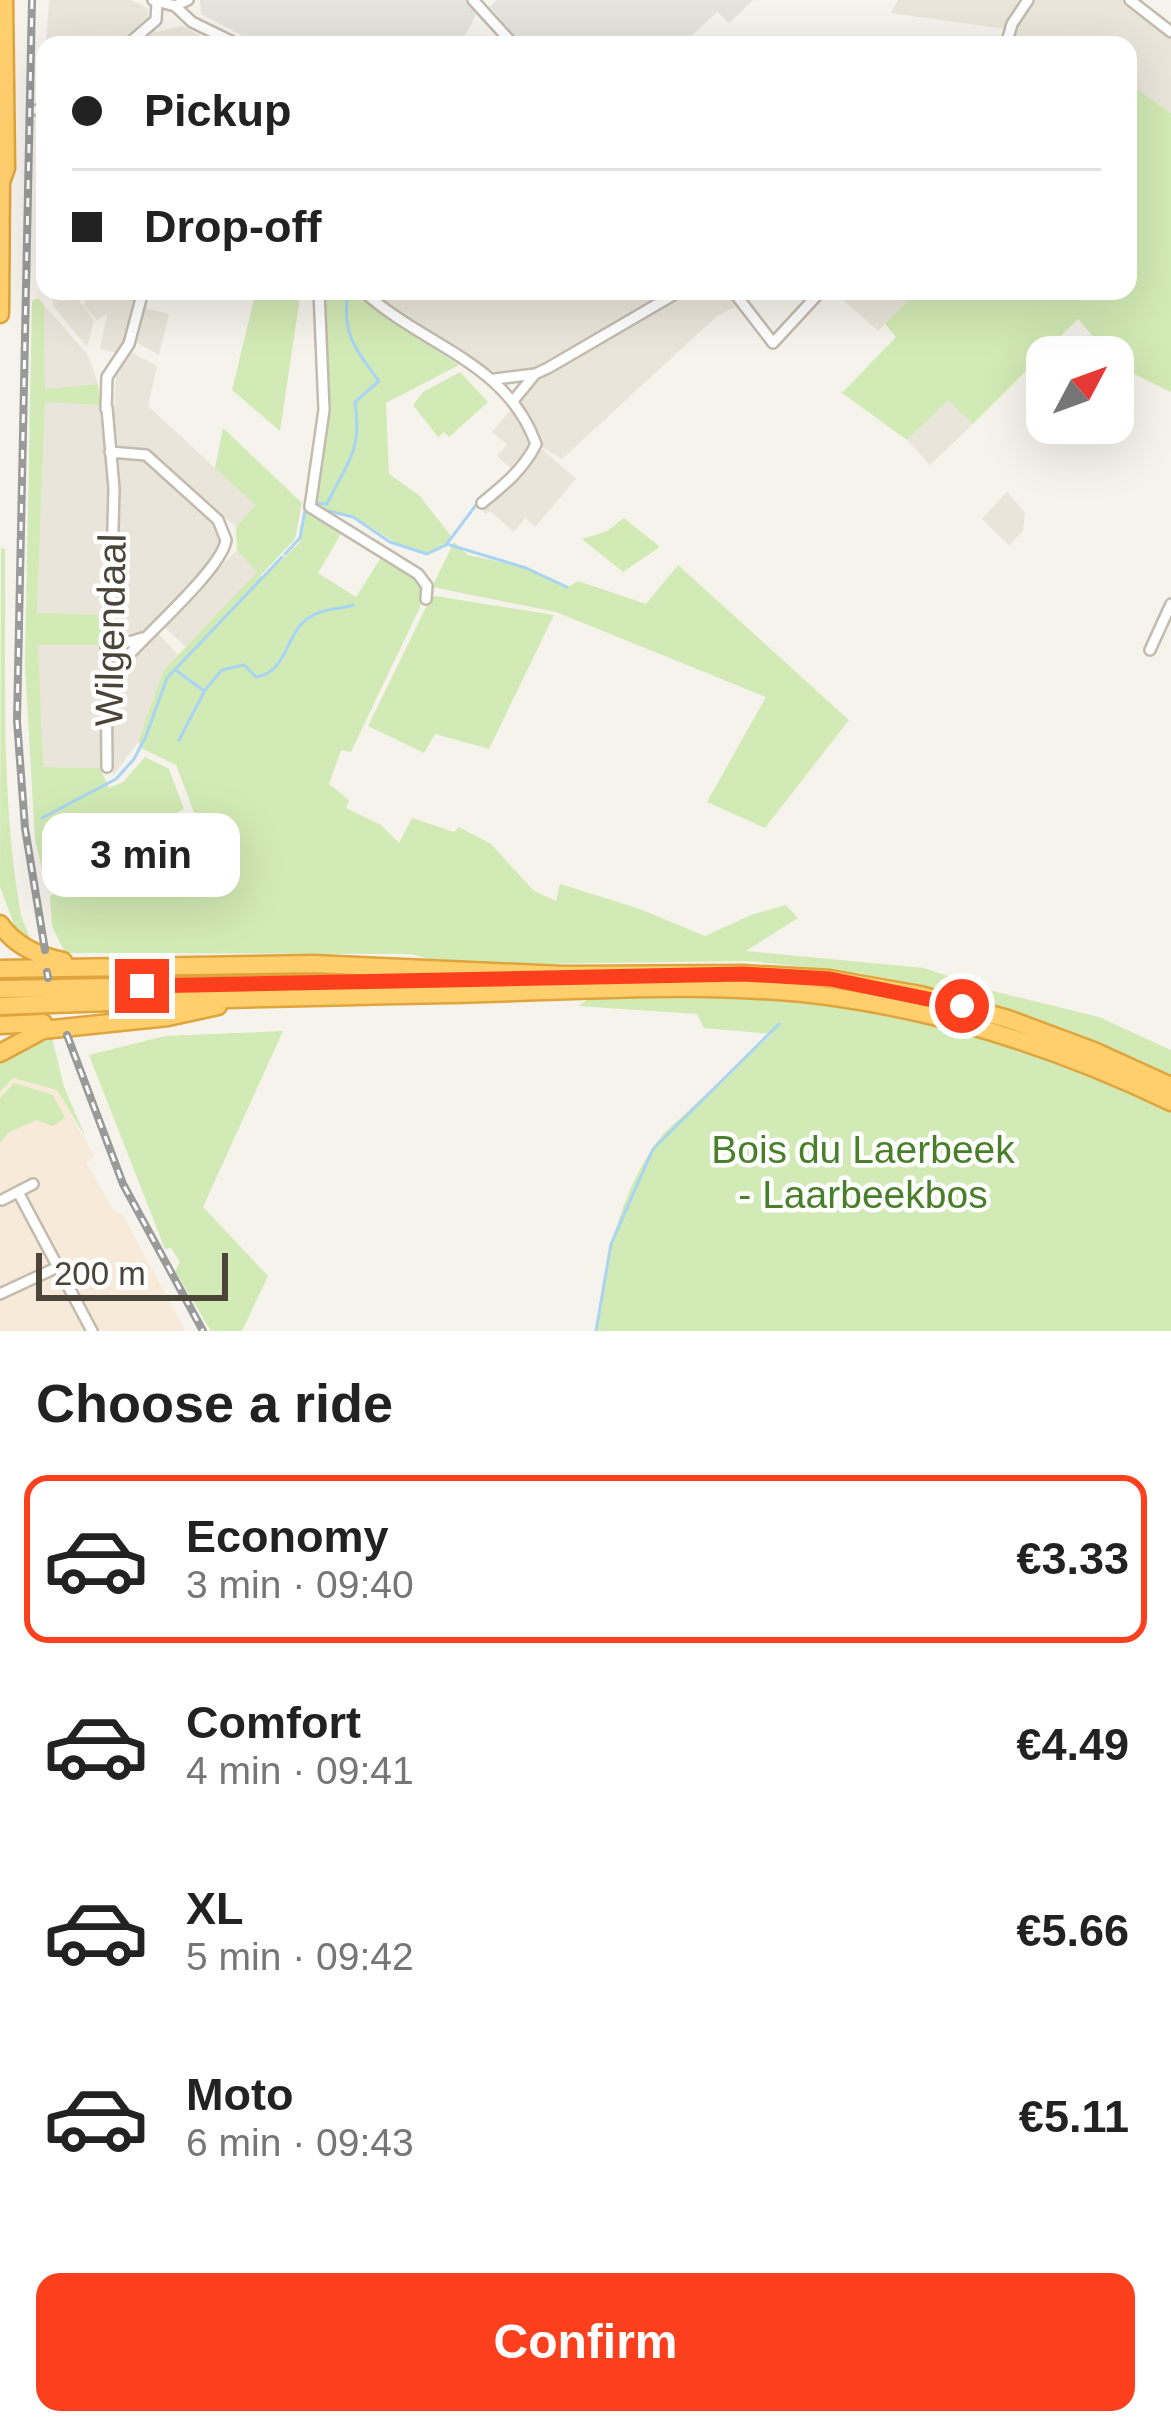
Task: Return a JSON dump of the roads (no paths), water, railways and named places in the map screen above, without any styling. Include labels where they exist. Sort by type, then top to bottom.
[{"type":"highway","points":[[1,182],[6,168],[4,0]]},
{"type":"highway","points":[[0,163],[0,314]]},
{"type":"highway","points":[[0,908],[6,931],[37,955],[75,967]]},
{"type":"highway","points":[[0,969],[328,964],[563,975],[743,974],[830,979],[920,995],[1049,1034],[1171,1086]]},
{"type":"highway","points":[[0,989],[563,975]]},
{"type":"highway","points":[[0,1006],[592,991],[830,996],[998,1032],[1171,1102]]},
{"type":"highway","points":[[0,1025],[79,1024],[211,1010],[228,1000]]},
{"type":"highway","points":[[0,1053],[27,1035],[79,1024]]},
{"type":"street","points":[[175,6],[189,0],[191,11],[204,26]]},
{"type":"street","points":[[473,0],[506,36]]},
{"type":"street","points":[[1009,36],[1028,0]]},
{"type":"street","points":[[1130,0],[1171,32]]},
{"type":"street","points":[[138,36],[157,17],[155,1],[175,6],[222,36]]},
{"type":"street","name":"Wilgendaal","points":[[107,767],[112,492],[107,377],[129,344],[141,300]]},
{"type":"street","points":[[319,300],[324,410],[310,507],[418,574],[427,586],[426,598]]},
{"type":"street","points":[[374,300],[400,322],[495,379],[536,444],[513,477],[482,503]]},
{"type":"street","points":[[513,401],[536,374],[665,300]]},
{"type":"street","points":[[740,300],[773,343],[813,300]]},
{"type":"street","points":[[495,379],[536,374]]},
{"type":"street","points":[[109,678],[219,559],[226,535],[218,520],[146,455],[110,452]]},
{"type":"street","points":[[1150,650],[1171,604]]},
{"type":"street","points":[[110,638],[129,642],[142,638]]},
{"type":"street","points":[[2,1200],[33,1184]]},
{"type":"street","points":[[18,1192],[92,1331]]},
{"type":"street","points":[[0,1294],[58,1267]]},
{"type":"waterway","points":[[313,503],[327,504],[355,445],[355,402],[379,381],[349,331],[347,300]]},
{"type":"waterway","points":[[285,554],[300,538],[306,505]]},
{"type":"waterway","points":[[321,509],[353,517],[390,542],[427,554],[446,545],[476,505]]},
{"type":"waterway","points":[[450,545],[526,568],[567,587]]},
{"type":"waterway","points":[[42,818],[116,779],[146,736],[167,678],[282,557]]},
{"type":"waterway","points":[[177,671],[204,691],[222,670],[244,665],[256,677],[266,674],[312,615],[353,605]]},
{"type":"waterway","points":[[179,740],[204,692]]},
{"type":"waterway","points":[[596,1331],[611,1244],[653,1149],[779,1024]]},
{"type":"railway","points":[[32,0],[17,721],[25,828],[45,950]]},
{"type":"railway","points":[[47,972],[48,978]]},
{"type":"railway","points":[[67,1035],[123,1184],[203,1331]]},
{"type":"park label","name":"Bois du Laerbeek - Laarbeekbos","points":[[863,1172]]}]
